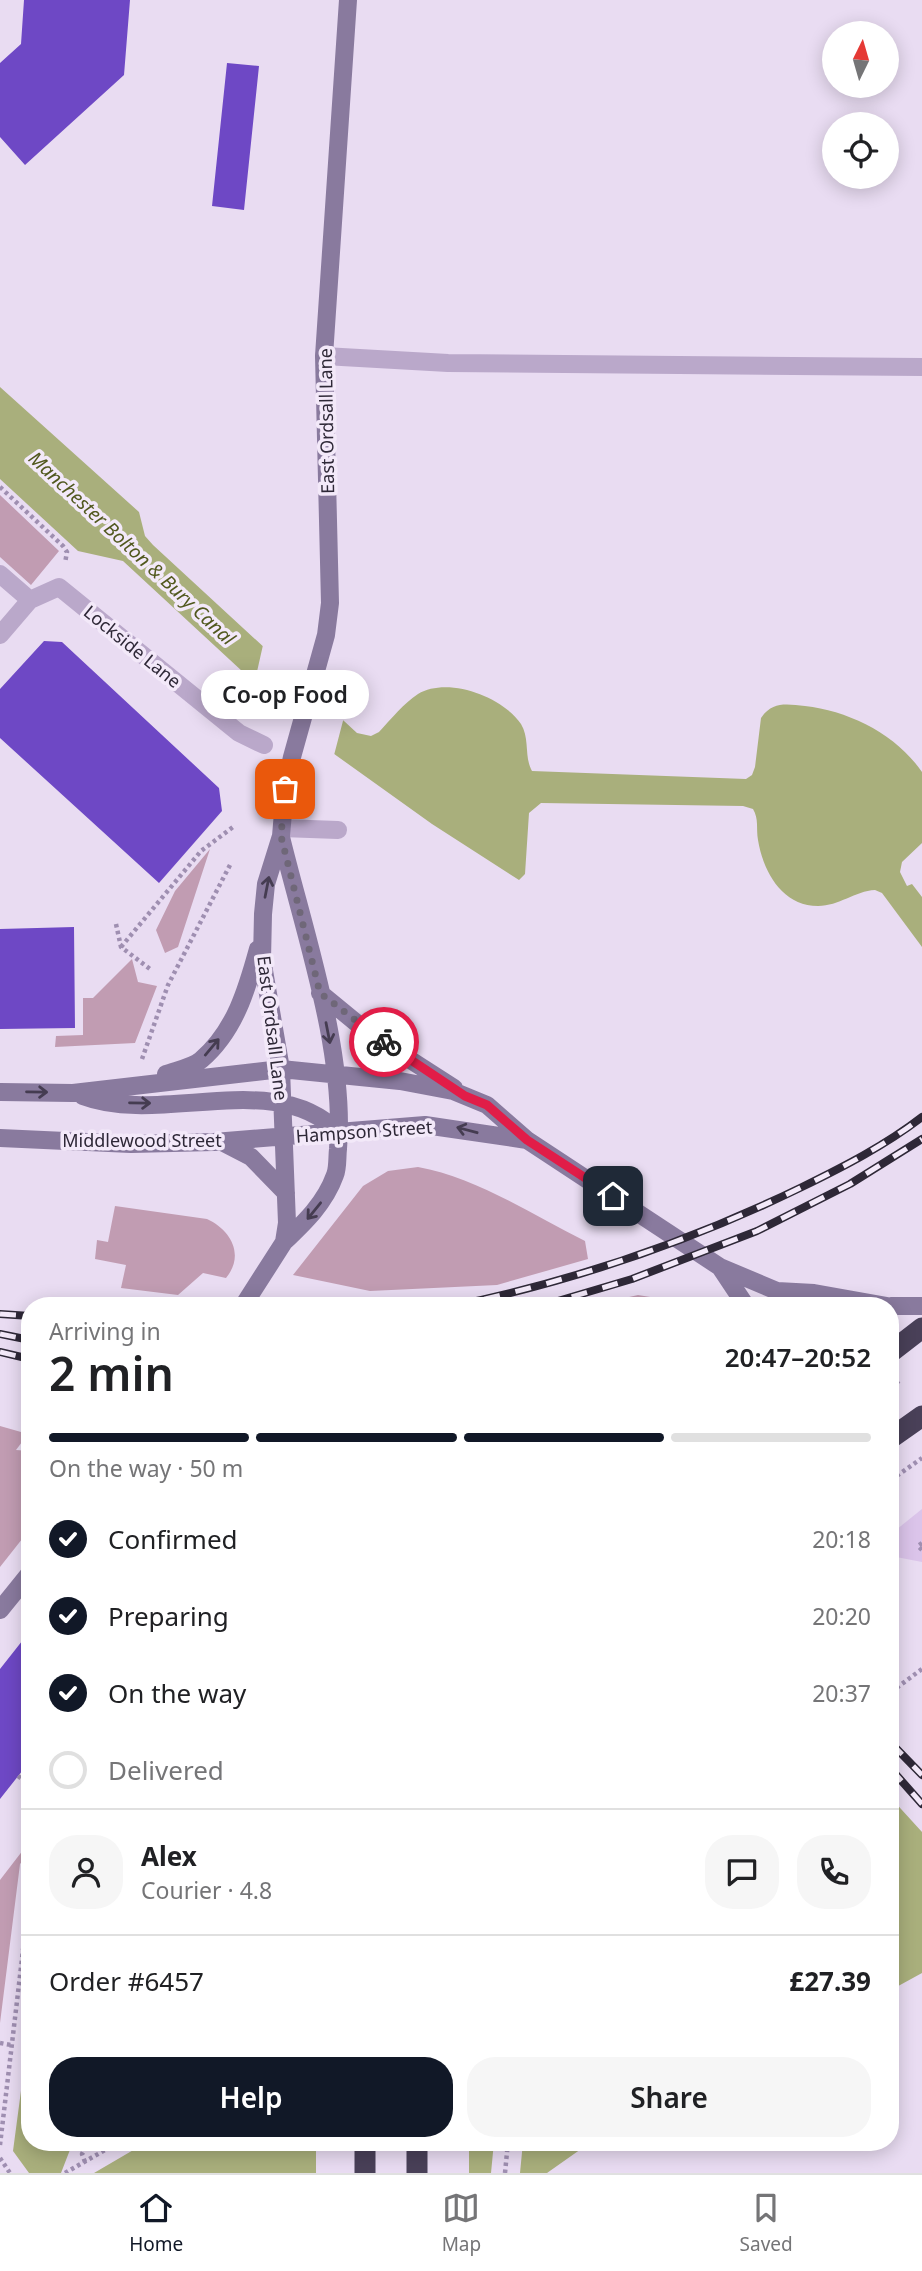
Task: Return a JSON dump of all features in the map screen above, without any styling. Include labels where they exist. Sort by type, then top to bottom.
[{"type":"highway","points":[[899,1346],[922,1328]]},
{"type":"highway","points":[[899,1429],[922,1416]]},
{"type":"highway","points":[[365,2151],[365,2173]]},
{"type":"highway","points":[[417,2151],[417,2173]]},
{"type":"main road","name":"East Ordsall Lane","points":[[284,1242],[286,1193],[281,1069],[261,939],[267,884],[281,832],[285,789],[326,635],[330,603],[324,356],[348,0]]},
{"type":"main road","name":"East Ordsall Lane","points":[[249,1297],[284,1242],[317,1210],[336,1173],[339,1133],[335,1074],[320,993],[281,832]]},
{"type":"main road","points":[[143,1083],[200,1061],[215,1045],[232,1023],[246,994],[261,939]]},
{"type":"main road","points":[[320,993],[370,1034],[465,1096]]},
{"type":"main road","points":[[0,1092],[74,1093],[281,1069]]},
{"type":"main road","name":"Hampson Street","points":[[281,1069],[400,1080],[465,1096],[487,1105],[527,1140],[720,1267],[777,1291],[784,1297]]},
{"type":"main road","points":[[74,1093],[114,1103],[282,1103],[313,1111],[339,1133]]},
{"type":"main road","name":"Hampson Street","points":[[283,1138],[425,1125],[527,1140]]},
{"type":"main road","name":"Middlewood Street","points":[[0,1138],[131,1144],[283,1138]]},
{"type":"main road","points":[[222,1142],[251,1157],[286,1193]]},
{"type":"main road","name":"Hampson Street","points":[[720,1267],[740,1297]]},
{"type":"main road","points":[[777,1291],[837,1297]]},
{"type":"main road","points":[[899,1306],[922,1306]]},
{"type":"main road","points":[[0,1610],[21,1584]]},
{"type":"street","points":[[324,356],[447,363],[922,367]]},
{"type":"street","points":[[0,574],[30,600]]},
{"type":"street","points":[[0,635],[30,600],[59,587]]},
{"type":"street","name":"Lockside Lane","points":[[59,587],[239,733],[264,745]]},
{"type":"street","points":[[281,832],[338,830]]},
{"type":"path","points":[[0,487],[67,552],[59,587]]},
{"type":"path","points":[[121,947],[201,851],[233,827]]},
{"type":"path","points":[[142,1060],[168,985],[230,865]]},
{"type":"path","points":[[116,924],[121,947],[150,970]]},
{"type":"path","points":[[899,1474],[922,1458]]},
{"type":"path","points":[[922,1543],[918,1546],[922,1550]]},
{"type":"path","points":[[899,1686],[922,1669]]},
{"type":"path","points":[[0,2145],[21,1968]]},
{"type":"path","points":[[0,2043],[12,2045]]},
{"type":"path","points":[[83,2164],[84,2151]]},
{"type":"path","points":[[69,2173],[104,2151]]},
{"type":"path","points":[[505,2173],[507,2151]]},
{"type":"path","points":[[0,2158],[10,2173]]},
{"type":"shaded area","points":[[0,495],[59,551],[31,585],[0,557]]},
{"type":"shaded area","points":[[210,849],[178,947],[165,953],[156,930],[175,891]]},
{"type":"shaded area","points":[[132,959],[138,982],[157,986],[135,1043],[55,1047],[56,1036],[83,1035],[83,998],[93,998]]},
{"type":"shaded area","points":[[418,1167],[440,1172],[482,1188],[585,1241],[588,1259],[497,1285],[370,1291],[293,1275],[363,1186],[388,1171]]},
{"type":"shaded area","points":[[115,1206],[207,1219],[223,1230],[233,1244],[235,1252],[232,1269],[226,1278],[203,1273],[178,1295],[121,1288],[126,1265],[95,1259],[97,1240],[108,1242]]},
{"type":"shaded area","points":[[0,1426],[21,1432],[21,1443],[16,1450],[21,1450],[21,1540],[0,1567]]},
{"type":"shaded area","points":[[922,1509],[922,1562],[899,1558],[899,1528]]},
{"type":"shaded area","points":[[21,1853],[0,2023],[0,1880]]},
{"type":"water","name":"Manchester Bolton & Bury Canal","points":[[0,387],[139,512],[145,536],[153,545],[357,733],[371,736],[379,732],[418,694],[444,687],[474,692],[502,705],[513,714],[524,730],[532,771],[746,779],[752,775],[755,767],[761,718],[770,709],[780,705],[838,713],[885,736],[899,746],[922,772],[922,843],[902,862],[900,872],[907,886],[912,884],[922,897],[922,947],[882,893],[875,890],[833,904],[818,906],[794,900],[785,893],[776,885],[764,863],[755,813],[753,809],[743,806],[541,803],[529,813],[525,874],[519,880],[432,824],[323,746],[123,561],[78,551],[0,479]]},
{"type":"water","points":[[922,1683],[922,1973],[899,1986],[899,1700]]},
{"type":"water","points":[[21,2091],[21,2151],[70,2151],[61,2173],[29,2173],[13,2151]]},
{"type":"water","points":[[132,2151],[578,2151],[547,2173],[94,2173]]},
{"type":"pier","points":[[263,645],[344,717],[333,759],[254,685]]},
{"type":"pier","points":[[922,1679],[922,1832],[899,1807],[899,1696]]},
{"type":"pier","points":[[316,2151],[469,2151],[469,2173],[316,2173]]},
{"type":"pier","points":[[493,2151],[522,2151],[520,2173],[491,2173]]},
{"type":"building","points":[[24,0],[130,0],[124,75],[25,165],[0,137],[0,63],[21,44]]},
{"type":"building","points":[[227,63],[259,66],[244,210],[212,206]]},
{"type":"building","points":[[44,641],[62,642],[219,788],[222,811],[159,883],[0,738],[0,689]]},
{"type":"building","points":[[74,927],[75,1028],[0,1029],[0,929]]},
{"type":"building","points":[[21,1642],[21,1772],[0,1799],[0,1669]]},
{"type":"railway","points":[[494,1297],[587,1272],[718,1225],[848,1163],[894,1137],[922,1117]]},
{"type":"railway","points":[[571,1297],[632,1279],[757,1231],[850,1184],[922,1139]]},
{"type":"railway","points":[[0,1314],[21,1315]]},
{"type":"railway","points":[[0,1334],[21,1338]]},
{"type":"railway","points":[[0,1352],[21,1357]]},
{"type":"railway","points":[[899,1751],[922,1775]]},
{"type":"railway","points":[[899,1778],[922,1804]]},
{"type":"way so far","points":[[285,789],[281,836],[320,993],[342,1013],[384,1042]]},
{"type":"place","name":"Co-op Food","points":[[285,789]]},
{"type":"route","points":[[384,1042],[465,1096],[487,1105],[527,1140],[613,1196]]}]
